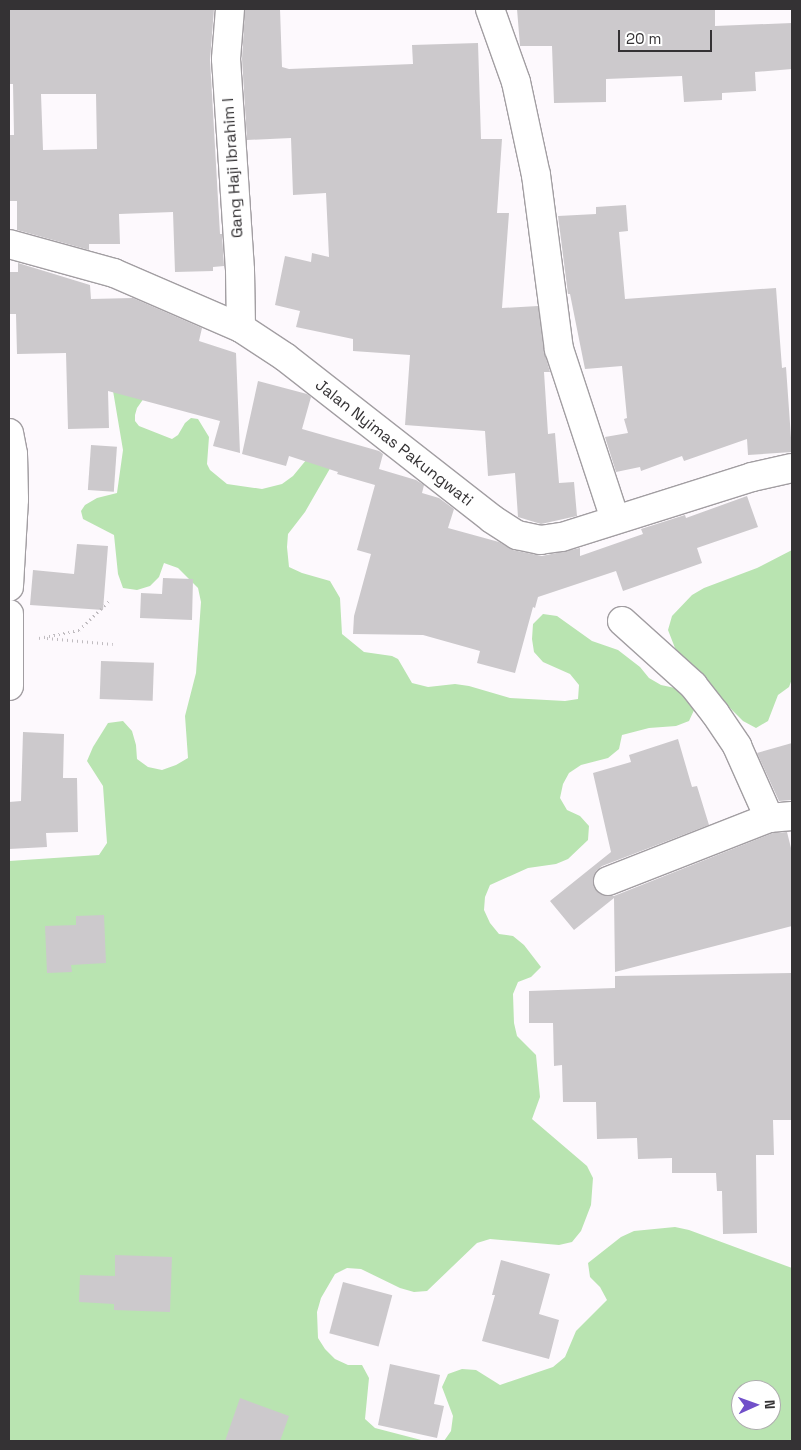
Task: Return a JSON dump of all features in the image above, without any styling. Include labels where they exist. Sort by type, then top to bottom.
[{"type":"street","name":"Gang Haji Ibrahim I","points":[[230,9],[226,60],[240,270],[241,328]]},
{"type":"street","points":[[490,9],[516,82],[536,175],[559,349],[615,519]]},
{"type":"street","name":"Jalan Nyimas Pakungwati","points":[[9,244],[114,273],[241,328],[285,357],[492,519],[517,535],[540,540],[562,537],[752,477],[792,468]]},
{"type":"street","points":[[9,433],[13,454],[14,499],[9,587]]},
{"type":"street","points":[[9,614],[9,686]]},
{"type":"street","points":[[608,881],[781,817],[715,713],[693,685],[622,622]]},
{"type":"path","points":[[43,638],[79,630],[110,600]]},
{"type":"path","points":[[9,637],[113,644]]},
{"type":"green space","points":[[110,373],[149,391],[137,408],[135,415],[135,421],[139,426],[172,439],[178,435],[185,423],[191,418],[198,419],[209,437],[207,464],[210,470],[227,484],[262,489],[282,484],[293,476],[316,448],[332,465],[305,512],[288,534],[289,567],[330,581],[340,598],[342,634],[364,652],[392,656],[398,659],[412,683],[428,687],[455,684],[469,686],[510,698],[565,701],[578,699],[579,685],[570,674],[543,662],[534,652],[532,639],[533,624],[543,614],[557,616],[592,641],[618,650],[640,667],[649,678],[661,685],[675,688],[695,708],[689,721],[676,726],[649,728],[622,735],[619,749],[608,758],[581,765],[569,773],[563,784],[560,798],[567,810],[580,816],[589,826],[588,840],[568,859],[556,864],[528,868],[490,885],[485,897],[484,910],[490,923],[499,934],[513,936],[524,945],[541,967],[531,977],[518,982],[513,994],[514,1023],[517,1036],[536,1055],[540,1097],[532,1119],[587,1166],[593,1178],[591,1205],[581,1231],[572,1242],[559,1245],[490,1239],[477,1243],[427,1291],[414,1292],[400,1288],[361,1269],[347,1268],[335,1274],[321,1298],[317,1312],[318,1338],[335,1359],[348,1365],[362,1365],[369,1378],[365,1419],[375,1428],[425,1441],[9,1441],[9,861],[99,855],[107,843],[103,786],[87,761],[93,747],[108,723],[123,721],[132,731],[137,759],[148,767],[162,770],[188,758],[185,716],[196,673],[201,602],[198,588],[178,568],[164,563],[159,577],[150,586],[137,590],[123,588],[118,574],[114,535],[83,519],[81,511],[85,505],[97,498],[117,493],[123,450]]},
{"type":"green space","points":[[792,550],[792,679],[789,687],[778,695],[768,721],[756,728],[743,721],[703,681],[675,648],[668,630],[672,616],[692,595],[704,588],[757,568]]},
{"type":"green space","points":[[675,1227],[689,1230],[792,1268],[792,1441],[444,1441],[451,1431],[453,1416],[442,1387],[448,1374],[462,1369],[476,1370],[500,1385],[553,1367],[565,1357],[576,1331],[607,1300],[600,1287],[590,1277],[588,1263],[621,1237],[634,1231]]},
{"type":"building","points":[[9,9],[214,9],[210,60],[220,234],[222,234],[224,266],[213,267],[213,271],[175,272],[173,212],[119,214],[120,244],[89,244],[89,250],[17,230],[17,201],[9,201],[9,135],[14,135],[13,84],[9,84]],"holes":[[[41,94],[96,94],[97,149],[43,150]]]},
{"type":"building","points":[[245,9],[280,9],[282,67],[289,69],[413,64],[412,45],[478,43],[481,139],[502,139],[497,213],[509,213],[502,308],[538,306],[544,351],[550,372],[544,372],[548,434],[555,433],[559,483],[574,482],[577,516],[541,524],[518,517],[515,473],[488,476],[485,431],[405,425],[410,355],[353,351],[353,339],[296,327],[300,311],[275,305],[285,256],[311,262],[312,253],[329,257],[326,193],[293,195],[291,138],[247,140],[242,59]]},
{"type":"building","points":[[517,9],[715,9],[715,26],[792,23],[792,69],[755,72],[756,91],[722,93],[722,100],[684,102],[682,76],[606,79],[606,102],[554,103],[552,46],[520,46]]},
{"type":"building","points":[[626,205],[628,231],[619,232],[625,299],[776,288],[782,368],[786,367],[792,452],[748,455],[747,439],[684,461],[682,456],[641,471],[640,467],[616,472],[605,437],[628,433],[624,419],[627,418],[622,366],[585,369],[570,294],[568,294],[558,216],[596,214],[596,207]]},
{"type":"building","points":[[18,263],[90,285],[91,299],[133,298],[202,328],[199,341],[236,353],[240,453],[213,446],[220,421],[108,391],[109,428],[68,429],[66,353],[17,354],[16,314],[9,314],[9,272],[18,272]]},
{"type":"building","points":[[258,381],[307,394],[311,397],[302,429],[379,451],[383,454],[379,469],[416,480],[424,485],[422,493],[439,498],[454,509],[448,528],[499,542],[513,550],[542,556],[580,548],[580,556],[643,534],[641,529],[685,515],[686,518],[747,496],[758,527],[697,548],[702,563],[623,591],[616,571],[538,597],[535,608],[533,607],[515,673],[477,663],[480,651],[423,635],[353,634],[354,616],[371,554],[357,550],[375,485],[337,474],[338,472],[289,456],[286,466],[242,454]]},
{"type":"building","points":[[91,445],[117,447],[114,492],[88,490]]},
{"type":"building","points":[[77,544],[108,546],[103,610],[30,605],[33,570],[74,574]]},
{"type":"building","points":[[163,578],[193,579],[192,620],[140,618],[141,593],[162,594]]},
{"type":"building","points":[[101,661],[154,663],[153,701],[100,699]]},
{"type":"building","points":[[23,732],[64,734],[63,778],[77,778],[78,832],[46,833],[47,847],[9,849],[9,802],[21,801]]},
{"type":"building","points":[[678,739],[692,787],[697,786],[709,825],[602,866],[596,871],[593,878],[594,887],[605,896],[614,896],[773,833],[787,832],[792,852],[792,926],[615,972],[614,898],[574,930],[550,901],[611,852],[593,773],[631,762],[629,755]]},
{"type":"building","points":[[792,743],[792,800],[779,801],[757,753]]},
{"type":"building","points":[[104,915],[106,963],[71,965],[72,972],[47,973],[45,926],[76,925],[76,916]]},
{"type":"building","points":[[792,973],[792,1120],[773,1120],[774,1155],[756,1155],[757,1233],[723,1234],[722,1191],[717,1191],[716,1173],[672,1173],[672,1158],[638,1159],[637,1138],[597,1139],[596,1102],[563,1102],[562,1065],[554,1066],[553,1023],[529,1023],[529,991],[615,988],[615,976]]},
{"type":"building","points":[[115,1255],[172,1257],[170,1312],[114,1310],[114,1304],[79,1302],[80,1275],[115,1276]]},
{"type":"building","points":[[501,1260],[550,1274],[539,1314],[559,1320],[549,1359],[482,1341],[495,1295],[492,1295]]},
{"type":"building","points":[[343,1282],[392,1295],[379,1346],[329,1333]]},
{"type":"building","points":[[390,1364],[440,1375],[434,1404],[444,1406],[437,1438],[378,1425]]},
{"type":"building","points":[[240,1398],[289,1416],[280,1441],[225,1441]]}]
